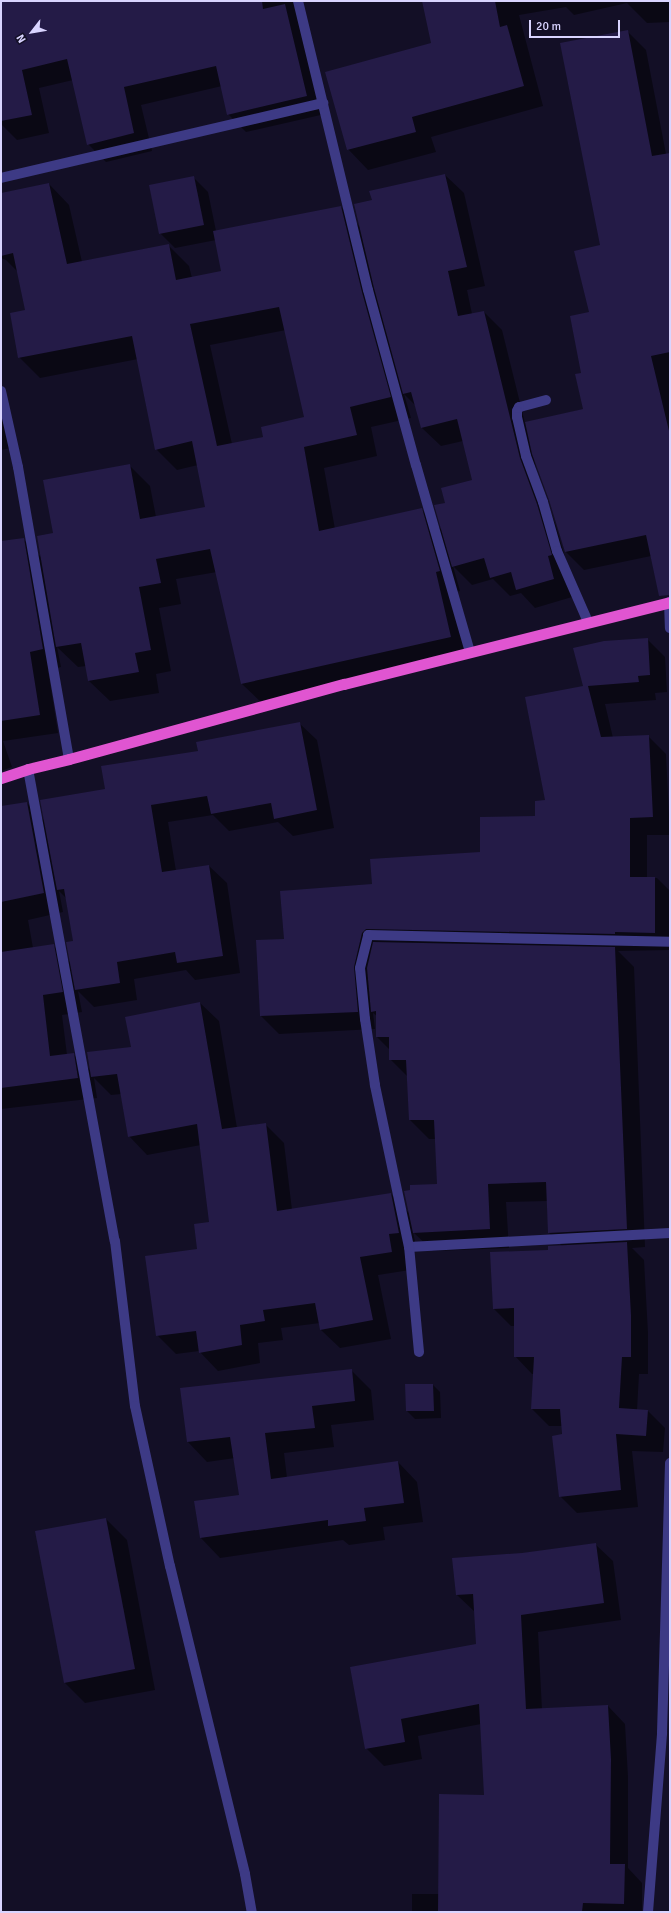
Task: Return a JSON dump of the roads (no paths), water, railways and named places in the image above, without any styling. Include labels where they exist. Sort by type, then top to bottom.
[{"type":"highway","points":[[1,778],[28,769],[229,715],[470,652],[670,602]]},
{"type":"street","points":[[298,1],[368,290],[416,465],[470,652]]},
{"type":"street","points":[[1,178],[323,104]]},
{"type":"street","points":[[1,391],[18,467],[69,759]]},
{"type":"street","points":[[546,400],[519,407],[516,411],[516,417],[526,456],[543,502],[557,551],[588,622]]},
{"type":"street","points":[[670,602],[670,628]]},
{"type":"street","points":[[28,769],[115,1241],[135,1406],[170,1566],[245,1874],[252,1912]]},
{"type":"street","points":[[419,1352],[409,1247],[375,1085],[366,1019],[360,968],[368,935],[670,942]]},
{"type":"street","points":[[409,1247],[670,1233]]},
{"type":"street","points":[[648,1912],[666,1733],[670,1463]]}]
